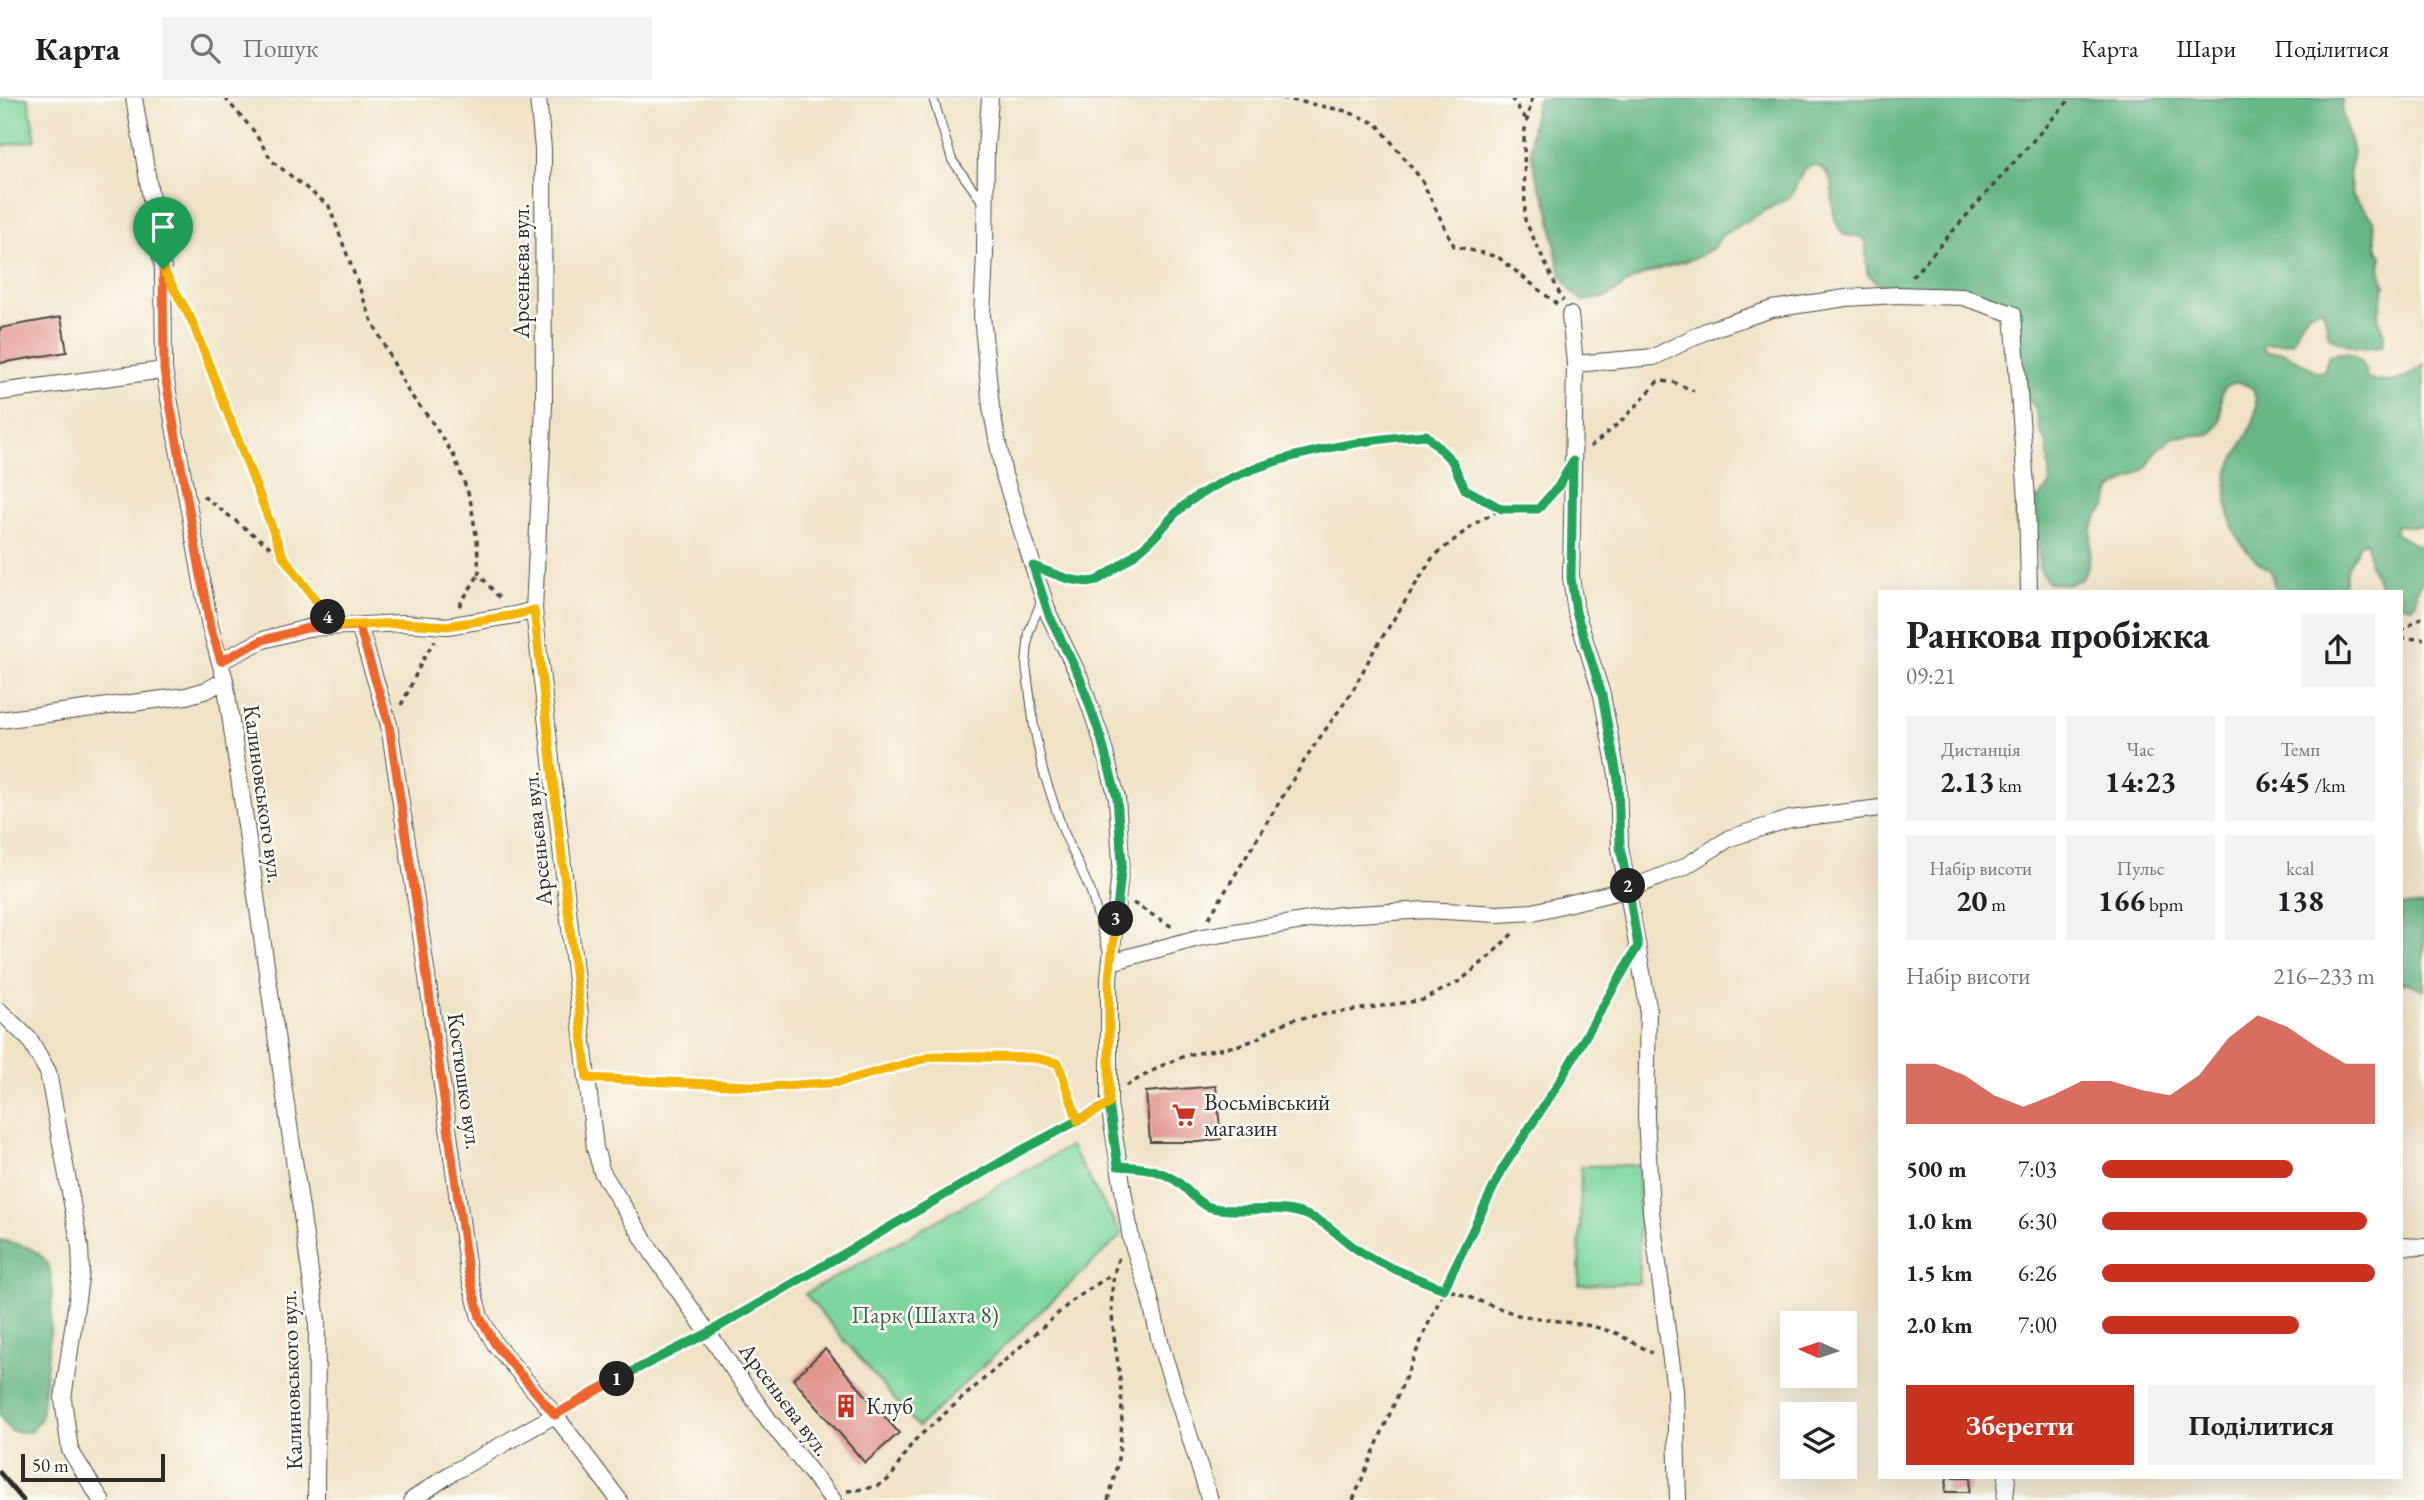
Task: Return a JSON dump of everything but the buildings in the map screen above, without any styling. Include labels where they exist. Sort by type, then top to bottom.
[{"type":"street","name":"Калиновського вул.","points":[[134,98],[163,269],[164,370],[210,626],[225,680],[317,1320],[316,1500]]},
{"type":"street","name":"Арсеньєва вул.","points":[[538,98],[544,149],[544,405],[534,610],[587,1078],[601,1172],[653,1254],[768,1419],[830,1496]]},
{"type":"street","points":[[990,98],[986,148],[982,316],[991,407],[1004,475],[1033,566],[1049,615],[1080,678],[1101,738],[1117,798],[1122,862],[1111,962],[1109,1100],[1131,1238],[1162,1350],[1210,1500]]},
{"type":"street","points":[[1575,364],[1654,356],[1706,331],[1772,309],[1846,298],[1897,295],[1963,297],[2013,314],[2027,499],[2029,590]]},
{"type":"street","points":[[1570,315],[1575,364],[1571,578],[1576,612],[1602,695],[1618,780],[1620,847],[1648,1007],[1646,1117],[1651,1211],[1675,1390],[1678,1500]]},
{"type":"street","points":[[0,392],[164,370]]},
{"type":"street","points":[[221,661],[263,640],[307,628],[403,623],[447,626],[534,610]]},
{"type":"street","name":"Костюшко вул.","points":[[359,626],[389,725],[468,1271],[480,1317],[495,1344],[555,1415],[619,1500]]},
{"type":"street","points":[[0,720],[186,696],[207,690],[225,680]]},
{"type":"street","points":[[1111,962],[1198,938],[1340,915],[1427,910],[1498,914],[1533,912],[1629,889],[1684,867],[1730,838],[1790,819],[1878,808]]},
{"type":"street","points":[[0,1011],[30,1040],[48,1072],[80,1247],[80,1270],[63,1399],[70,1450],[101,1500]]},
{"type":"street","points":[[2403,1246],[2424,1247]]},
{"type":"street","points":[[412,1500],[450,1474],[555,1415]]},
{"type":"street","points":[[2005,1500],[2007,1479]]},
{"type":"lane","points":[[933,98],[952,160],[985,206]]},
{"type":"lane","points":[[1043,596],[1029,632],[1026,665],[1034,727],[1044,771],[1062,828],[1091,892],[1111,962]]},
{"type":"lane","points":[[555,1415],[628,1373],[708,1333]]},
{"type":"path","points":[[225,98],[253,130],[272,161],[329,206],[371,318],[387,352],[409,393],[454,456],[470,498],[479,574],[447,626],[425,655],[413,683],[389,725]]},
{"type":"path","points":[[1282,98],[1346,111],[1377,124],[1421,179],[1454,246],[1498,257],[1570,315]]},
{"type":"path","points":[[1511,98],[1527,120]]},
{"type":"path","points":[[1532,98],[1524,134],[1525,220],[1570,315]]},
{"type":"path","points":[[1897,295],[2071,98]]},
{"type":"path","points":[[180,300],[192,321],[283,556],[334,626]]},
{"type":"path","points":[[1573,461],[1611,431],[1658,381],[1673,382],[1694,391]]},
{"type":"path","points":[[1033,566],[1074,580],[1096,581],[1147,544],[1180,509],[1221,483],[1265,465],[1314,451],[1394,437],[1426,435],[1452,461],[1465,489],[1502,509]]},
{"type":"path","points":[[184,481],[283,556]]},
{"type":"path","points":[[1119,890],[1140,909],[1198,938],[1309,753],[1352,692],[1373,652],[1433,557],[1474,524],[1502,509],[1538,509],[1558,487]]},
{"type":"path","points":[[479,574],[515,615]]},
{"type":"path","points":[[2403,630],[2424,616]]},
{"type":"path","points":[[2403,638],[2424,639]]},
{"type":"path","points":[[708,1333],[1020,1151],[1078,1121],[1163,1065],[1187,1055],[1255,1040],[1294,1019],[1423,1000],[1460,981],[1490,956],[1533,912]]},
{"type":"path","points":[[1353,1500],[1444,1289],[1503,1168],[1555,1089],[1638,946]]},
{"type":"path","points":[[587,1078],[769,1087],[840,1082],[934,1056],[1034,1058],[1058,1063],[1078,1121]]},
{"type":"path","points":[[1118,1166],[1148,1167],[1175,1180],[1195,1199],[1211,1208],[1276,1209],[1301,1213],[1324,1222],[1359,1251],[1392,1269],[1518,1315],[1592,1326],[1616,1333],[1671,1364]]},
{"type":"path","points":[[1108,1500],[1118,1469],[1122,1433],[1121,1391],[1114,1342],[1112,1273],[1119,1255],[1131,1238]]},
{"type":"path","points":[[830,1496],[873,1489],[886,1483],[915,1440],[1072,1300],[1112,1273]]},
{"type":"green space","points":[[0,98],[28,98],[36,140],[0,146]]},
{"type":"green space","points":[[1539,98],[2342,98],[2343,117],[2353,152],[2349,176],[2352,195],[2373,220],[2377,249],[2382,256],[2380,268],[2385,285],[2378,317],[2384,336],[2383,345],[2370,348],[2356,346],[2329,336],[2323,309],[2307,315],[2292,342],[2264,345],[2262,348],[2267,352],[2283,352],[2318,372],[2324,371],[2329,355],[2349,354],[2359,360],[2367,378],[2383,382],[2404,378],[2424,364],[2424,526],[2397,526],[2394,533],[2424,549],[2424,576],[2417,591],[2416,602],[2411,607],[2403,605],[2403,590],[2382,590],[2370,566],[2367,542],[2361,543],[2348,566],[2345,582],[2340,590],[2277,590],[2271,571],[2252,557],[2239,540],[2228,508],[2228,474],[2256,412],[2253,389],[2240,383],[2226,386],[2223,390],[2218,426],[2211,434],[2174,437],[2158,450],[2145,469],[2111,490],[2106,507],[2098,515],[2092,528],[2089,565],[2082,579],[2069,584],[2048,583],[2039,568],[2038,537],[2024,533],[2016,522],[2018,503],[2039,498],[2050,486],[2047,443],[2040,431],[2035,407],[2026,396],[2026,379],[2014,374],[2012,308],[1992,296],[1969,291],[1892,288],[1878,284],[1867,273],[1866,242],[1862,237],[1844,235],[1841,231],[1833,211],[1830,180],[1827,173],[1813,165],[1804,169],[1791,196],[1722,235],[1713,248],[1698,257],[1645,274],[1607,297],[1583,301],[1572,292],[1560,269],[1550,216],[1535,171],[1531,135]]},
{"type":"green space","points":[[2403,905],[2424,906],[2424,991],[2403,984]]},
{"type":"green space","name":"Парк (Шахта 8)","points":[[1070,1146],[1122,1235],[918,1427],[805,1294]]},
{"type":"green space","points":[[1639,1165],[1639,1283],[1579,1285],[1581,1166]]},
{"type":"green space","points":[[0,1240],[38,1253],[47,1263],[51,1274],[50,1337],[41,1418],[31,1432],[11,1431],[0,1417]]},
{"type":"railway","points":[[0,1473],[23,1500]]},
{"type":"place","name":"Восьмівський магазин","points":[[1184,1115]]},
{"type":"place","name":"Клуб","points":[[846,1406]]},
{"type":"route","points":[[163,269],[164,370],[210,626],[221,661],[263,640],[307,628],[359,626],[389,725],[468,1271],[480,1317],[495,1344],[555,1415],[628,1373],[708,1333],[1020,1151],[1078,1121],[1109,1104],[1118,1166],[1148,1167],[1175,1180],[1195,1199],[1211,1208],[1276,1209],[1301,1213],[1324,1222],[1359,1251],[1392,1269],[1444,1289],[1503,1168],[1555,1089],[1638,946],[1620,847],[1618,780],[1602,695],[1576,612],[1571,578],[1573,461],[1558,487],[1538,509],[1502,509],[1465,489],[1452,461],[1426,435],[1394,437],[1314,451],[1265,465],[1221,483],[1180,509],[1147,544],[1096,581],[1074,580],[1033,566],[1049,615],[1080,678],[1101,738],[1117,798],[1122,862],[1109,978],[1109,1104],[1078,1121],[1058,1063],[1034,1058],[934,1056],[840,1082],[769,1087],[587,1078],[534,610],[447,626],[403,623],[334,626],[283,556],[192,321],[163,269]]}]
